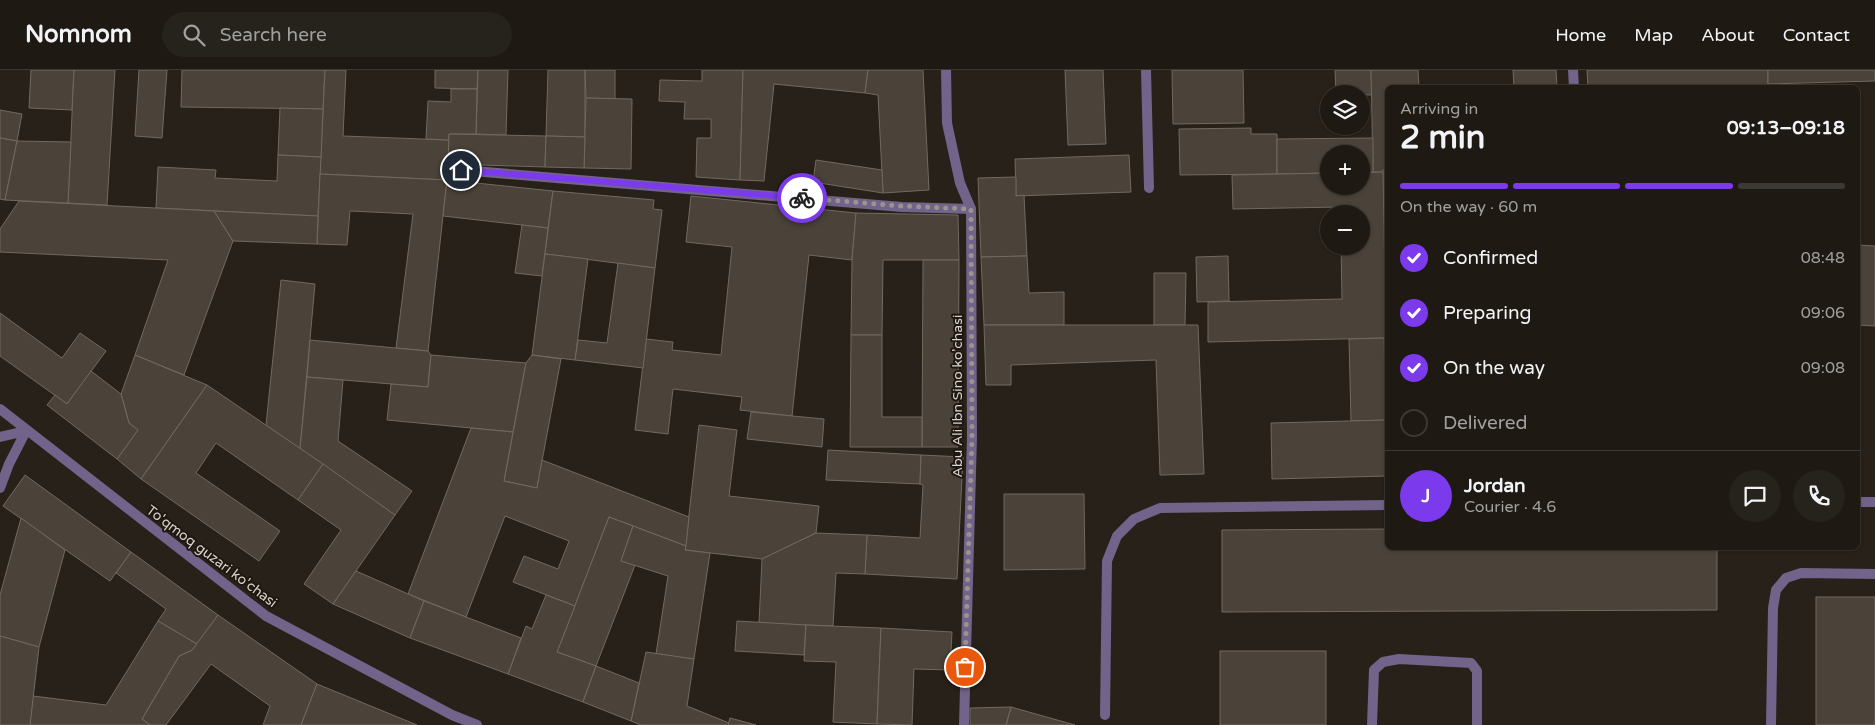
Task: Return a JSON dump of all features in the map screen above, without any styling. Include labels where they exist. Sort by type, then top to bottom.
[{"type":"street","name":"Abu Ali Ibn Sino ko'chasi","points":[[946,70],[947,123],[960,183],[971,209],[972,436],[964,725]]},
{"type":"street","points":[[1146,70],[1149,188]]},
{"type":"street","points":[[1573,70],[1574,85]]},
{"type":"street","points":[[461,170],[902,206],[971,209]]},
{"type":"street","name":"To'qmoq guzari ko'chasi","points":[[0,409],[266,616],[452,715],[477,725]]},
{"type":"street","points":[[0,437],[26,431]]},
{"type":"street","points":[[0,488],[26,431]]},
{"type":"street","points":[[1860,502],[1875,502]]},
{"type":"street","points":[[1105,715],[1107,561],[1117,536],[1134,519],[1160,508],[1385,505]]},
{"type":"street","points":[[1771,725],[1773,608],[1776,590],[1786,578],[1801,573],[1875,574]]},
{"type":"street","points":[[1372,725],[1374,670],[1382,662],[1399,659],[1471,663],[1477,671],[1478,725]]},
{"type":"building","points":[[31,70],[74,70],[72,110],[29,108]]},
{"type":"building","points":[[74,70],[115,70],[107,205],[68,203]]},
{"type":"building","points":[[139,70],[167,70],[162,138],[135,136]]},
{"type":"building","points":[[182,70],[325,70],[323,109],[181,107]]},
{"type":"building","points":[[325,70],[346,70],[343,136],[449,140],[447,180],[320,174]]},
{"type":"building","points":[[435,70],[478,70],[477,89],[435,88]]},
{"type":"building","points":[[478,70],[508,70],[506,135],[476,134]]},
{"type":"building","points":[[548,70],[585,70],[585,137],[546,136]]},
{"type":"building","points":[[585,70],[615,70],[615,99],[586,98]]},
{"type":"building","points":[[702,70],[743,70],[740,180],[696,177],[697,138],[711,138],[711,119],[684,119],[685,102],[659,101],[660,80],[702,81]]},
{"type":"building","points":[[743,70],[868,70],[865,93],[774,84],[764,181],[740,180]]},
{"type":"building","points":[[868,70],[923,70],[929,190],[883,193],[878,95],[865,93]]},
{"type":"building","points":[[1065,70],[1103,70],[1106,144],[1068,145]]},
{"type":"building","points":[[1172,70],[1243,70],[1244,123],[1173,124]]},
{"type":"building","points":[[1335,70],[1371,70],[1372,95],[1370,95],[1370,85],[1336,85]]},
{"type":"building","points":[[1371,70],[1418,70],[1419,85],[1385,85],[1385,170],[1383,172],[1373,172]]},
{"type":"building","points":[[1513,70],[1556,70],[1557,85],[1514,85]]},
{"type":"building","points":[[1587,70],[1768,70],[1768,85],[1588,85]]},
{"type":"building","points":[[1768,70],[1875,70],[1875,81],[1768,84]]},
{"type":"building","points":[[451,89],[477,89],[476,134],[449,134],[449,140],[426,139],[428,101],[451,102]]},
{"type":"building","points":[[586,98],[632,99],[631,169],[584,168]]},
{"type":"building","points":[[280,108],[323,109],[321,157],[278,155]]},
{"type":"building","points":[[0,110],[22,114],[17,141],[0,138]]},
{"type":"building","points":[[1251,128],[1251,134],[1277,134],[1277,174],[1180,175],[1179,129]]},
{"type":"building","points":[[449,134],[546,136],[545,167],[448,164]]},
{"type":"building","points":[[546,136],[585,137],[584,168],[545,167]]},
{"type":"building","points":[[0,138],[17,141],[5,200],[0,199]]},
{"type":"building","points":[[1373,138],[1373,172],[1370,172],[1370,145],[1320,145],[1320,173],[1277,174],[1277,139]]},
{"type":"building","points":[[17,141],[71,142],[68,203],[5,200]]},
{"type":"building","points":[[278,155],[321,157],[318,216],[156,208],[158,167],[216,170],[215,178],[277,181]]},
{"type":"building","points":[[1129,155],[1131,192],[1016,196],[1015,159]]},
{"type":"building","points":[[816,160],[882,170],[883,193],[813,182]]},
{"type":"building","points":[[1383,170],[1385,170],[1385,301]]},
{"type":"building","points":[[1383,172],[1385,338],[1208,342],[1208,302],[1342,299],[1341,255],[1370,255],[1370,205],[1233,209],[1232,175],[1320,173],[1320,195],[1370,195],[1370,173]]},
{"type":"building","points":[[320,174],[447,180],[428,351],[396,348],[413,214],[350,211],[347,245],[317,244]]},
{"type":"building","points":[[1016,177],[1016,196],[1024,195],[1027,256],[981,257],[978,178]]},
{"type":"building","points":[[447,180],[553,191],[548,228],[443,216]]},
{"type":"building","points":[[553,191],[654,200],[653,209],[662,210],[655,268],[545,254]]},
{"type":"building","points":[[691,196],[856,213],[852,260],[809,255],[792,416],[740,410],[742,397],[673,389],[668,434],[635,430],[646,339],[673,342],[672,350],[721,355],[732,247],[686,242]]},
{"type":"building","points":[[19,201],[214,211],[233,241],[184,375],[135,355],[168,260],[0,252],[0,229]]},
{"type":"building","points":[[214,211],[318,216],[317,244],[233,241]]},
{"type":"building","points":[[856,213],[958,215],[959,260],[883,260],[882,335],[851,335],[852,260]]},
{"type":"building","points":[[522,225],[548,228],[542,276],[515,273]]},
{"type":"building","points":[[1860,245],[1875,246],[1875,326],[1860,325]]},
{"type":"building","points":[[545,254],[588,259],[575,360],[532,355]]},
{"type":"building","points":[[1027,256],[1029,293],[1064,292],[1064,325],[984,325],[981,257]]},
{"type":"building","points":[[1228,256],[1229,301],[1197,302],[1196,257]]},
{"type":"building","points":[[923,260],[959,260],[958,447],[922,447]]},
{"type":"building","points":[[618,263],[655,268],[643,368],[575,360],[578,340],[607,343]]},
{"type":"building","points":[[1154,273],[1186,273],[1185,325],[1154,325]]},
{"type":"building","points":[[281,280],[315,284],[300,449],[266,425]]},
{"type":"building","points":[[0,313],[62,358],[80,333],[106,351],[67,404],[0,356]]},
{"type":"building","points":[[984,325],[1198,325],[1204,474],[1160,475],[1156,360],[1011,365],[1011,385],[986,385]]},
{"type":"building","points":[[851,335],[882,335],[882,417],[922,417],[922,447],[850,447]]},
{"type":"building","points":[[1384,338],[1385,420],[1351,421],[1349,339]]},
{"type":"building","points":[[310,340],[428,351],[431,355],[428,387],[307,377]]},
{"type":"building","points":[[135,355],[207,385],[141,479],[117,459],[138,430],[129,423],[121,394]]},
{"type":"building","points":[[431,355],[526,363],[513,432],[387,420],[391,384],[428,387]]},
{"type":"building","points":[[532,355],[561,359],[537,488],[504,481],[526,363]]},
{"type":"building","points":[[91,371],[121,394],[129,423],[138,430],[117,459],[47,405],[55,395],[67,404]]},
{"type":"building","points":[[307,377],[343,380],[338,441],[412,491],[395,515],[300,449]]},
{"type":"building","points":[[207,385],[323,464],[298,500],[216,443],[196,473],[280,531],[259,561],[141,479]]},
{"type":"building","points":[[751,412],[824,419],[822,447],[747,439]]},
{"type":"building","points":[[1385,420],[1385,476],[1272,479],[1271,423]]},
{"type":"building","points":[[699,425],[737,430],[729,496],[819,506],[816,533],[762,559],[685,550]]},
{"type":"building","points":[[471,428],[513,432],[504,481],[537,488],[542,460],[689,517],[686,546],[609,517],[575,606],[513,582],[524,556],[558,569],[569,541],[505,516],[466,617],[408,594]]},
{"type":"building","points":[[828,450],[921,455],[920,484],[826,480]]},
{"type":"building","points":[[921,455],[963,457],[957,579],[865,574],[867,535],[920,538],[923,485],[920,484]]},
{"type":"building","points":[[323,464],[395,515],[333,604],[304,584],[341,530],[298,500]]},
{"type":"building","points":[[25,475],[131,552],[110,581],[3,506]]},
{"type":"building","points":[[1004,494],[1084,494],[1085,569],[1004,570]]},
{"type":"building","points":[[609,517],[633,526],[621,561],[635,565],[596,666],[557,652]]},
{"type":"building","points":[[21,518],[65,550],[39,647],[0,636],[0,595]]},
{"type":"building","points":[[633,526],[686,546],[685,550],[710,553],[694,659],[656,654],[668,576],[621,561]]},
{"type":"building","points":[[1385,529],[1385,550],[1717,550],[1717,610],[1222,612],[1222,530]]},
{"type":"building","points":[[816,533],[867,535],[865,574],[836,573],[833,626],[759,623],[762,559]]},
{"type":"building","points":[[131,552],[218,615],[197,644],[158,621],[166,609],[116,573]]},
{"type":"building","points":[[356,571],[424,601],[410,638],[333,604]]},
{"type":"building","points":[[546,595],[575,606],[557,652],[596,666],[583,702],[508,674],[526,626],[532,629]]},
{"type":"building","points":[[1816,597],[1875,597],[1875,725],[1816,725]]},
{"type":"building","points":[[424,601],[521,638],[508,674],[410,638]]},
{"type":"building","points":[[218,615],[317,684],[301,725],[263,725],[270,706],[211,664],[166,725],[150,725],[142,719],[179,656],[192,650]]},
{"type":"building","points":[[158,621],[197,644],[192,650],[179,656],[142,719],[150,725],[30,725],[33,696],[106,705]]},
{"type":"building","points":[[737,621],[806,625],[804,655],[735,651]]},
{"type":"building","points":[[806,625],[881,628],[877,724],[833,722],[836,662],[804,661]]},
{"type":"building","points":[[881,628],[952,632],[950,670],[914,669],[912,725],[877,724]]},
{"type":"building","points":[[0,636],[39,647],[30,725],[0,725]]},
{"type":"building","points":[[1220,651],[1326,651],[1326,725],[1220,725]]},
{"type":"building","points":[[646,652],[694,659],[687,706],[729,723],[728,725],[641,725],[631,721]]},
{"type":"building","points":[[596,666],[639,683],[631,721],[583,702]]},
{"type":"building","points":[[317,684],[417,725],[301,725]]},
{"type":"building","points":[[1011,707],[1075,725],[1006,725]]},
{"type":"building","points":[[1011,707],[1006,725],[970,725],[970,708]]},
{"type":"building","points":[[730,718],[756,725],[728,725]]},
{"type":"way so far","points":[[802,198],[971,209],[972,436],[965,667]]},
{"type":"route","points":[[461,170],[802,198]]}]
